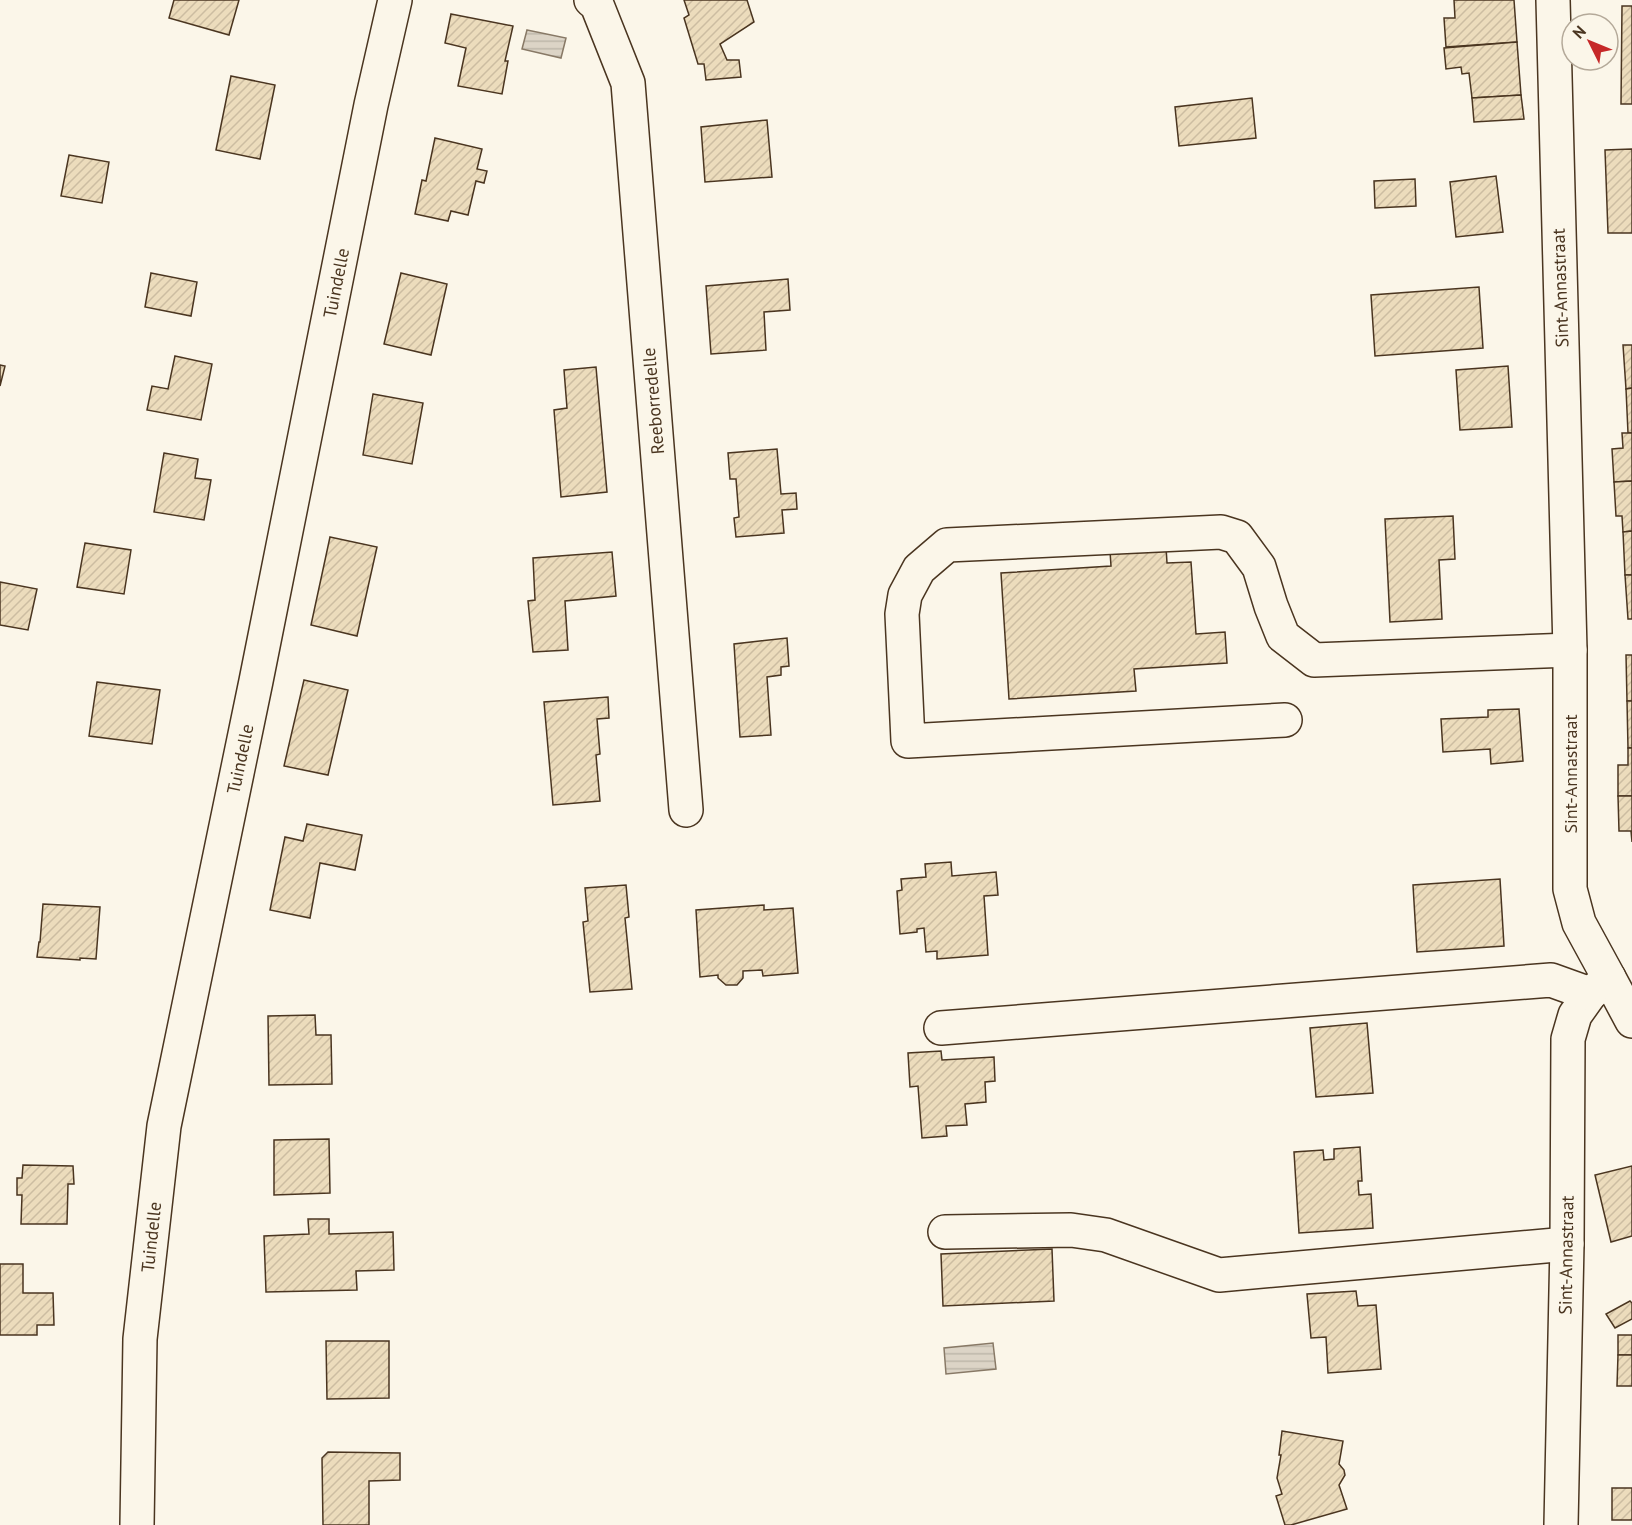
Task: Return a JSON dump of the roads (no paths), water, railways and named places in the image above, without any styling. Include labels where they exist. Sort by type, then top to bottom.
[{"type":"street","name":"Tuindelle","points":[[136,1525],[140,1339],[164,1126],[371,105],[395,0]]},
{"type":"street","name":"Reeborredelle","points":[[591,0],[597,5],[628,83],[686,810]]},
{"type":"street","name":"Sint-Annastraat","points":[[1552,0],[1570,650],[1570,890],[1599,986],[1575,1015],[1568,1039],[1567,1244],[1561,1525]]},
{"type":"street","points":[[1285,720],[908,741],[902,614],[905,595],[919,569],[947,545],[1221,532],[1237,537],[1259,567],[1283,636],[1314,660],[1570,650]]},
{"type":"street","points":[[941,1028],[1551,980],[1599,986],[1632,1021]]},
{"type":"street","points":[[945,1232],[1071,1230],[1106,1235],[1219,1275],[1567,1244]]}]
